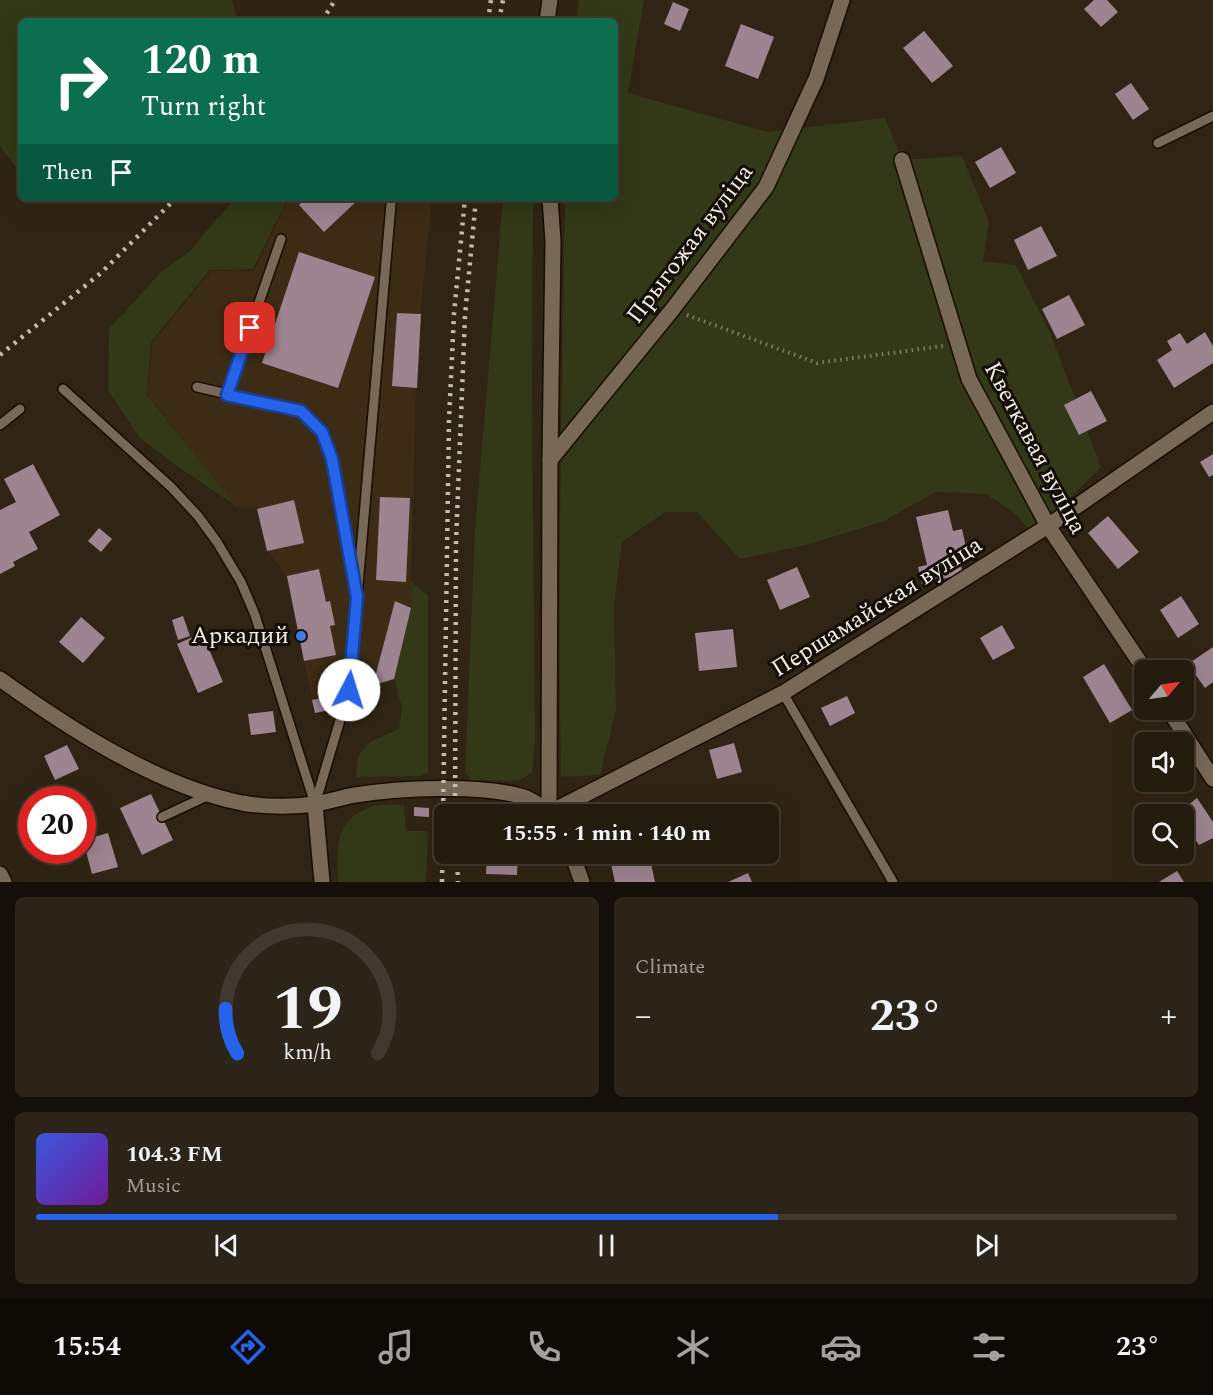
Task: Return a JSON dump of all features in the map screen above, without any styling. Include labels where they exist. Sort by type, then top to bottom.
[{"type":"street","points":[[548,18],[550,0]]},
{"type":"street","name":"Прыгожая вуліца","points":[[549,460],[672,310],[766,187],[816,79],[842,0]]},
{"type":"street","name":"Кветкавая вуліца","points":[[902,160],[969,379],[1048,526],[1138,660]]},
{"type":"street","points":[[550,201],[553,241],[549,460],[550,804]]},
{"type":"street","name":"Першамайская вуліца","points":[[569,804],[783,693],[1048,526],[1213,412]]},
{"type":"street","points":[[0,679],[72,728],[150,772],[242,803],[265,806],[315,804],[354,795],[454,789],[512,794],[538,804]]},
{"type":"street","points":[[1175,720],[1213,779]]},
{"type":"street","points":[[315,804],[322,882]]},
{"type":"street","points":[[576,864],[582,882]]},
{"type":"street","points":[[0,874],[3,882]]},
{"type":"lane","points":[[1158,143],[1213,116]]},
{"type":"lane","points":[[315,804],[349,690],[391,204]]},
{"type":"lane","points":[[227,395],[281,239]]},
{"type":"lane","points":[[196,387],[301,411],[322,432],[332,459],[357,597]]},
{"type":"lane","points":[[63,389],[171,486],[198,516],[217,542],[241,582],[255,615],[315,804]]},
{"type":"lane","points":[[0,425],[20,410]]},
{"type":"lane","points":[[783,693],[893,882]]},
{"type":"lane","points":[[162,817],[211,794]]},
{"type":"path","points":[[672,310],[817,363],[958,344]]},
{"type":"shaded area","points":[[432,201],[420,314],[416,388],[411,581],[413,607],[393,681],[312,699],[286,576],[268,551],[258,507],[235,507],[148,395],[152,343],[211,271],[254,271],[287,202]]},
{"type":"green space","points":[[0,0],[232,0],[235,18],[18,18],[18,170],[0,146]]},
{"type":"green space","points":[[579,0],[644,0],[628,93],[768,132],[885,118],[902,160],[962,156],[989,222],[983,261],[1016,265],[1051,335],[1101,467],[1064,504],[1028,528],[1016,514],[986,494],[936,492],[884,521],[806,545],[740,559],[697,512],[665,512],[622,542],[614,606],[616,711],[600,775],[561,777],[560,560],[565,201],[618,201],[618,18],[576,18]]},
{"type":"green space","points":[[232,201],[287,201],[253,269],[210,270],[151,342],[147,395],[236,506],[139,437],[108,390],[109,329],[161,272],[189,252]]},
{"type":"green space","points":[[503,201],[533,201],[535,739],[532,772],[519,781],[471,780],[465,772],[475,529]]},
{"type":"green space","points":[[411,582],[428,595],[428,772],[421,776],[356,777],[358,756],[370,742],[399,729],[402,707],[394,679],[411,608]]},
{"type":"green space","points":[[404,805],[406,831],[428,831],[426,882],[338,882],[338,847],[340,837],[350,819],[371,807]]},
{"type":"building","points":[[1094,0],[1107,0],[1118,12],[1101,27],[1084,9]]},
{"type":"building","points":[[673,2],[689,9],[680,31],[664,24]]},
{"type":"building","points":[[741,24],[774,37],[758,79],[725,66]]},
{"type":"building","points":[[924,31],[953,66],[932,83],[903,48]]},
{"type":"building","points":[[1131,83],[1149,109],[1133,120],[1115,94]]},
{"type":"building","points":[[1001,147],[1016,173],[990,188],[975,162]]},
{"type":"building","points":[[303,201],[357,201],[324,232],[299,205]]},
{"type":"building","points":[[1041,226],[1057,256],[1028,270],[1014,240]]},
{"type":"building","points":[[299,252],[375,277],[338,388],[262,363]]},
{"type":"building","points":[[1069,295],[1085,325],[1057,339],[1042,309]]},
{"type":"building","points":[[397,313],[421,314],[417,388],[392,386]]},
{"type":"building","points":[[1205,332],[1213,346],[1213,363],[1174,388],[1157,360],[1172,350],[1167,341],[1180,333],[1187,344]]},
{"type":"building","points":[[1091,391],[1107,421],[1079,435],[1064,405]]},
{"type":"building","points":[[1213,454],[1213,475],[1209,477],[1200,462]]},
{"type":"building","points":[[33,464],[60,515],[29,532],[38,549],[13,562],[15,566],[0,574],[0,510],[16,502],[4,479]]},
{"type":"building","points":[[380,497],[410,498],[406,582],[376,580]]},
{"type":"building","points":[[294,500],[304,543],[267,551],[257,509]]},
{"type":"building","points":[[948,510],[953,531],[962,529],[966,547],[957,549],[963,574],[922,584],[918,567],[927,565],[916,517]]},
{"type":"building","points":[[1108,516],[1139,552],[1118,569],[1088,533]]},
{"type":"building","points":[[99,528],[112,539],[101,552],[88,541]]},
{"type":"building","points":[[797,567],[810,597],[780,610],[767,580]]},
{"type":"building","points":[[319,569],[326,602],[330,601],[335,625],[330,626],[336,655],[304,661],[287,576]]},
{"type":"building","points":[[1181,596],[1199,624],[1178,638],[1160,610]]},
{"type":"building","points":[[395,601],[411,608],[394,679],[373,685]]},
{"type":"building","points":[[183,616],[190,636],[178,640],[172,620]]},
{"type":"building","points":[[81,617],[105,638],[83,663],[59,642]]},
{"type":"building","points":[[1002,625],[1015,648],[993,660],[980,638]]},
{"type":"building","points":[[733,629],[737,667],[699,671],[695,633]]},
{"type":"building","points":[[202,633],[223,682],[198,693],[177,644]]},
{"type":"building","points":[[1213,647],[1213,682],[1205,688],[1194,672],[1194,660]]},
{"type":"building","points":[[1104,664],[1132,710],[1110,723],[1083,677]]},
{"type":"building","points":[[332,696],[335,709],[315,713],[312,700]]},
{"type":"building","points":[[847,696],[855,713],[830,726],[821,708]]},
{"type":"building","points":[[273,711],[276,732],[251,735],[248,714]]},
{"type":"building","points":[[734,743],[742,772],[717,779],[709,750]]},
{"type":"building","points":[[67,745],[79,769],[55,780],[44,756]]},
{"type":"building","points":[[151,794],[173,840],[142,855],[120,808]]},
{"type":"building","points":[[1197,798],[1213,822],[1213,838],[1199,845],[1194,838],[1194,804],[1190,804]]},
{"type":"building","points":[[414,807],[429,808],[429,817],[414,816]]},
{"type":"building","points":[[108,833],[118,867],[92,874],[89,864],[96,864],[96,836]]},
{"type":"building","points":[[486,864],[518,864],[517,875],[486,874]]},
{"type":"building","points":[[611,864],[651,864],[655,882],[615,882]]},
{"type":"building","points":[[1177,871],[1184,882],[1159,882]]},
{"type":"building","points":[[748,873],[752,882],[728,882]]},
{"type":"railway","points":[[324,18],[335,0]]},
{"type":"railway","points":[[488,18],[491,0]]},
{"type":"railway","points":[[500,18],[503,0]]},
{"type":"railway","points":[[0,355],[101,273],[173,201]]},
{"type":"railway","points":[[442,882],[449,420],[454,314],[465,201]]},
{"type":"railway","points":[[455,804],[456,542],[465,316],[476,201]]},
{"type":"railway","points":[[457,864],[458,882]]},
{"type":"place","name":"Аркадий","points":[[301,636]]},
{"type":"route","points":[[250,328],[227,395],[301,411],[322,432],[332,459],[357,597],[349,690]]}]
